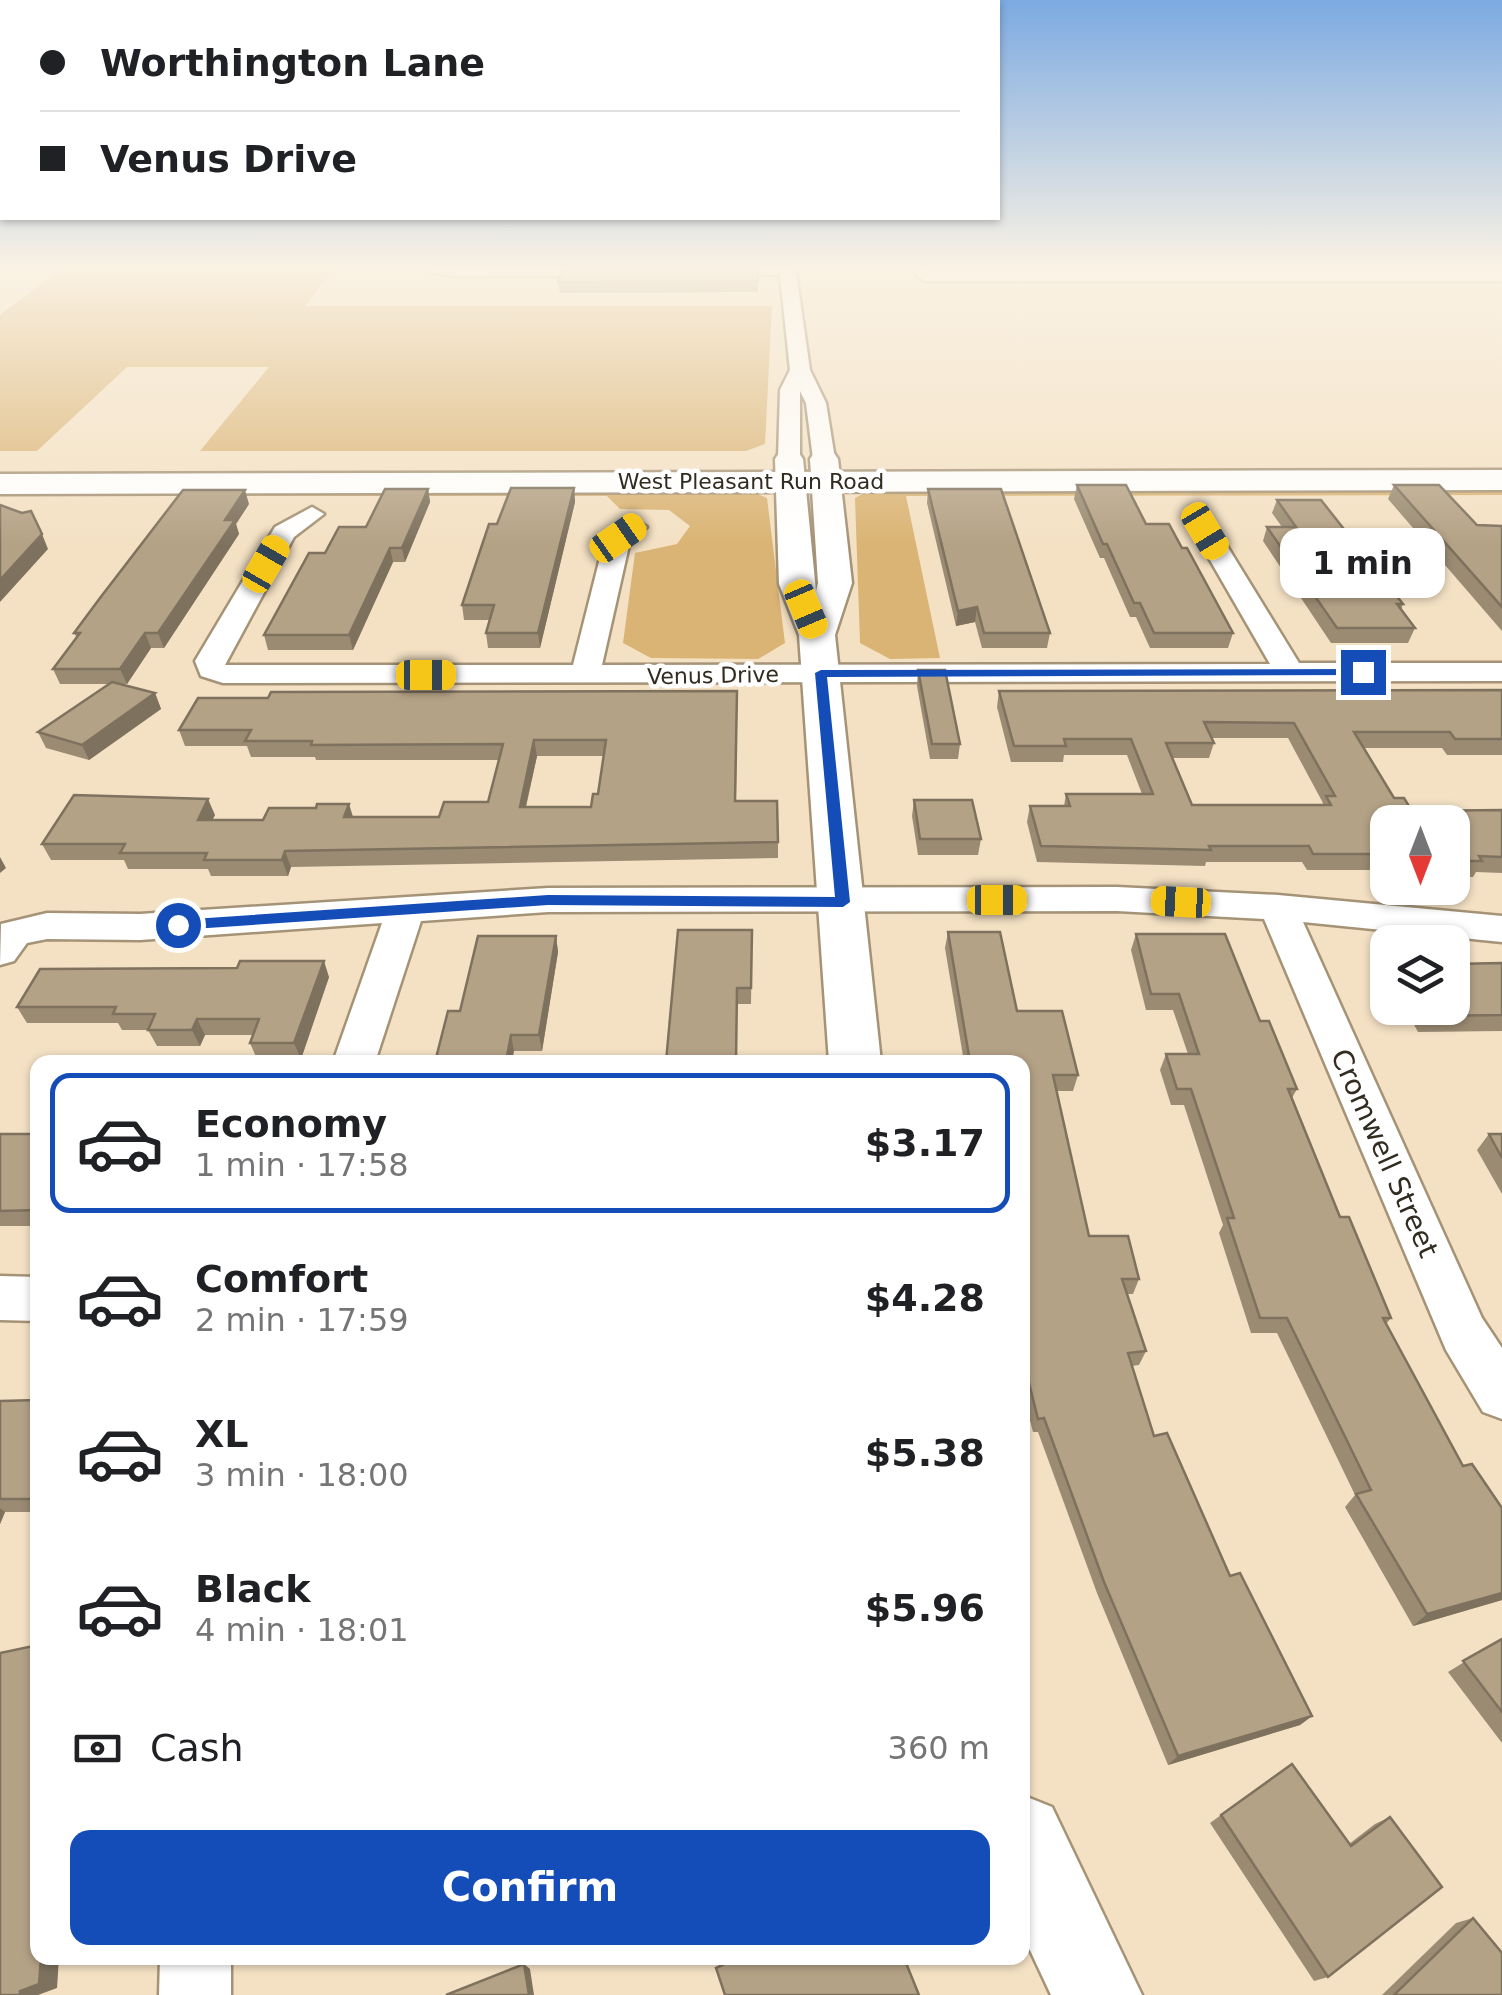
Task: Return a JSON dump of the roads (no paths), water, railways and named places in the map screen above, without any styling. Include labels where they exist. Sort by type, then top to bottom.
[{"type":"main road","name":"West Pleasant Run Road","points":[[1209,470],[1502,458]]},
{"type":"main road","name":"West Pleasant Run Road","points":[[0,462],[163,472],[1209,470],[1502,480]]},
{"type":"main road","name":"West Pleasant Run Road","points":[[0,484],[163,472]]},
{"type":"street","points":[[799,358],[816,403],[835,583],[819,654]]},
{"type":"street","points":[[800,370],[790,390],[789,470],[796,584],[819,654],[854,1055]]},
{"type":"street","name":"Venus Drive","points":[[312,514],[284,532],[210,660],[211,670],[223,674],[585,676],[819,654],[1290,672],[1502,672]]},
{"type":"street","points":[[1196,515],[1290,672]]},
{"type":"street","points":[[585,676],[618,538],[635,527]]},
{"type":"street","points":[[0,952],[14,933],[47,926],[140,927],[548,900],[1117,899],[1278,908],[1502,929]]},
{"type":"street","name":"Cromwell Street","points":[[1278,908],[1464,1334],[1502,1394]]},
{"type":"street","points":[[356,1055],[405,912]]},
{"type":"street","points":[[0,1298],[30,1298]]},
{"type":"street","points":[[1030,1853],[1097,1995]]},
{"type":"street","points":[[195,1995],[196,1965]]}]
